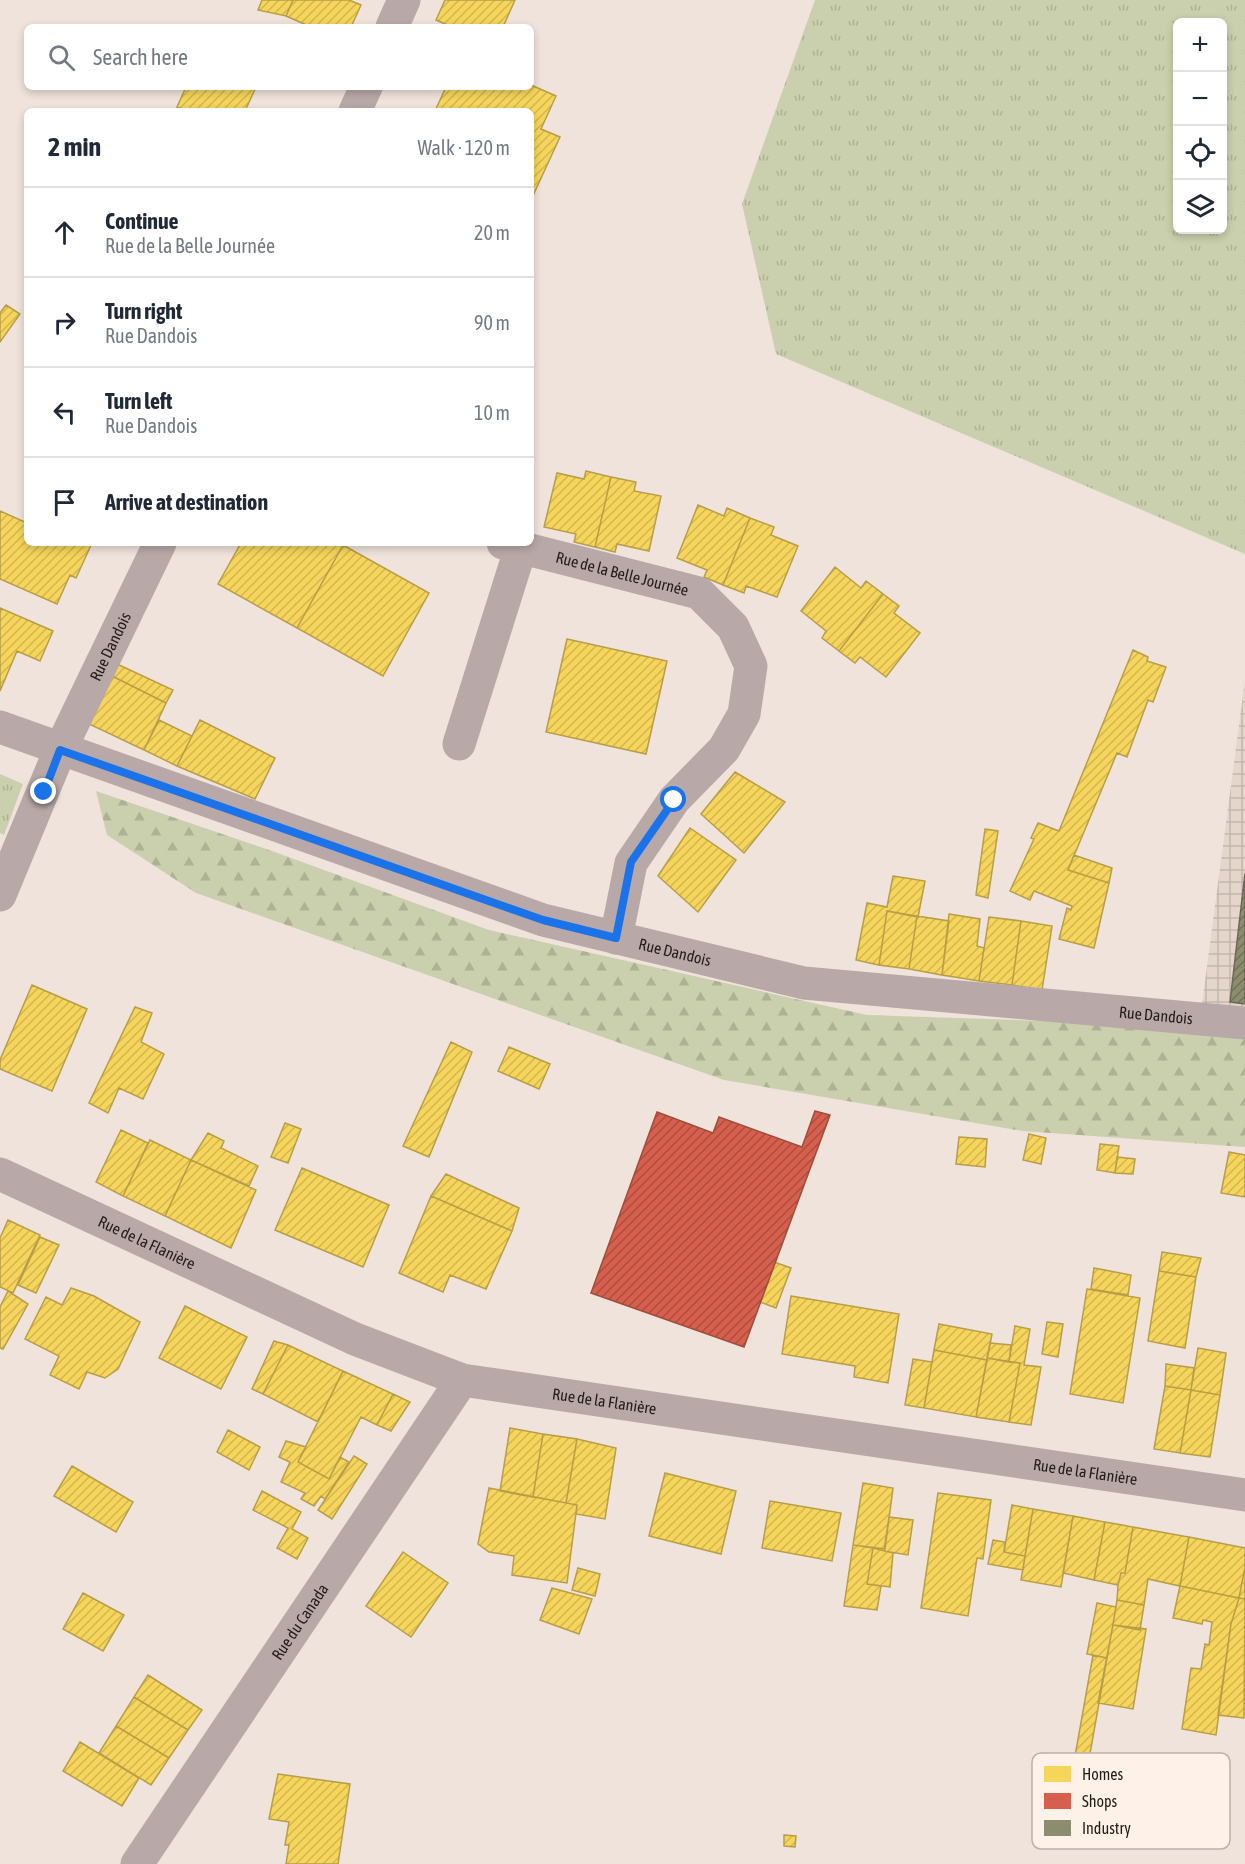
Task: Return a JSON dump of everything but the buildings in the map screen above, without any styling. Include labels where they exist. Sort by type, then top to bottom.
[{"type":"street","points":[[393,24],[404,0]]},
{"type":"street","points":[[356,108],[365,90]]},
{"type":"street","name":"Rue Dandois","points":[[0,895],[60,750],[159,546]]},
{"type":"street","points":[[459,744],[511,546]]},
{"type":"street","name":"Rue de la Belle Journée","points":[[511,546],[699,593],[733,627],[751,666],[744,714],[723,749],[674,800],[631,862],[616,938]]},
{"type":"street","points":[[0,728],[60,750]]},
{"type":"street","name":"Rue Dandois","points":[[60,750],[543,920],[804,982],[1245,1023]]},
{"type":"street","name":"Rue de la Flanière","points":[[0,1174],[355,1339],[462,1380],[1245,1495]]},
{"type":"street","name":"Rue du Canada","points":[[137,1864],[462,1380]]},
{"type":"shaded area","points":[[1245,680],[1245,1024],[1200,1019]]},
{"type":"green space","points":[[815,0],[1245,0],[1245,554],[776,354],[742,204]]},
{"type":"green space","points":[[0,774],[23,784],[4,835],[0,833]]},
{"type":"green space","points":[[96,791],[272,851],[489,930],[867,1015],[1142,1024],[1245,1034],[1245,1147],[1023,1131],[724,1080],[196,893],[107,835]]},
{"type":"route","points":[[44,792],[60,750],[543,920],[616,938],[631,862],[674,800]]}]
